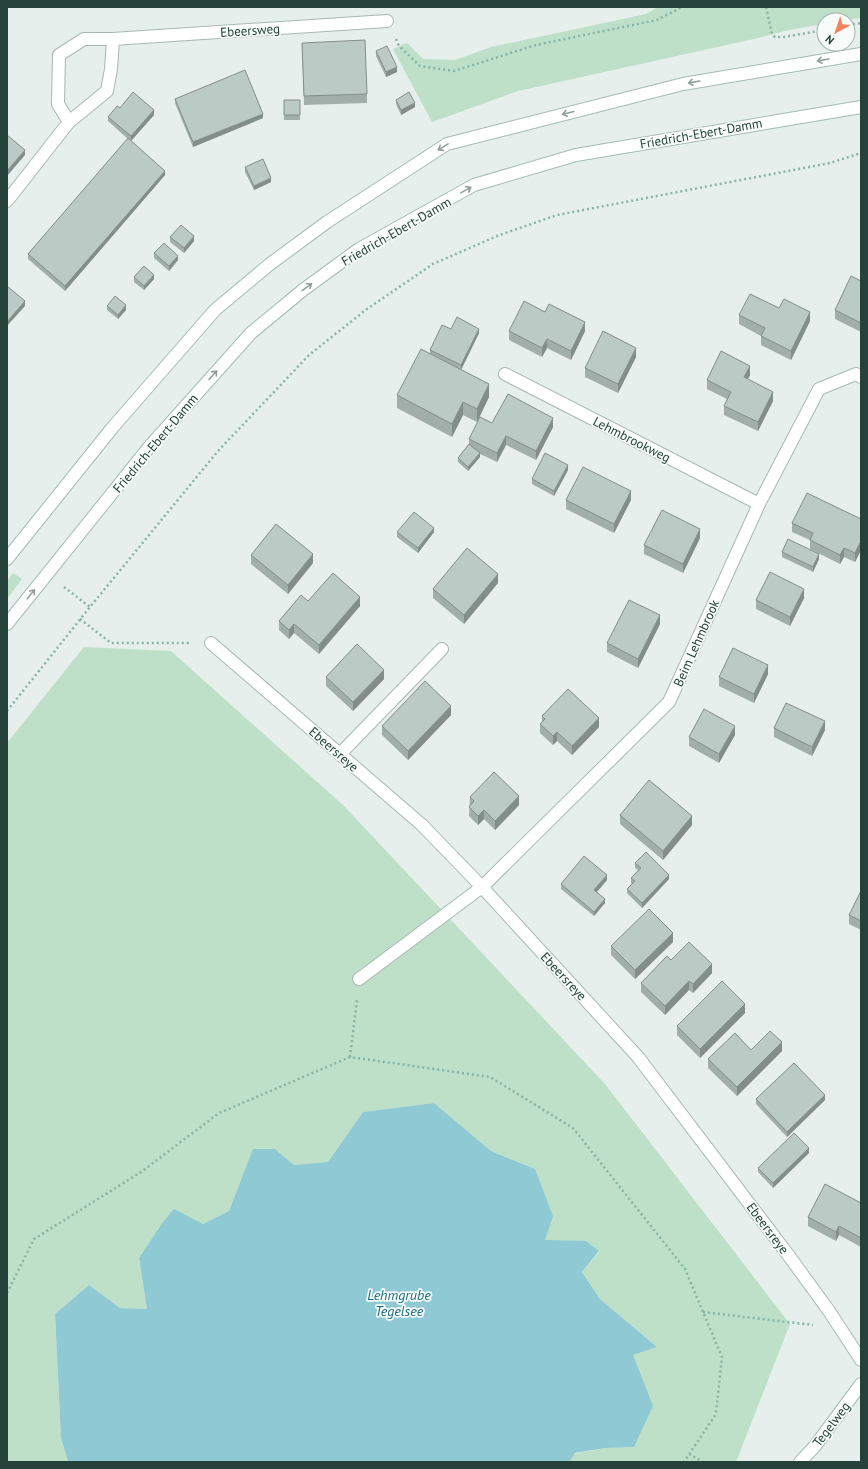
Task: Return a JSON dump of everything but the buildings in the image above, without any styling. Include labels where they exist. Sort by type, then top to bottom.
[{"type":"street","name":"Ebeersweg","points":[[69,122],[58,104],[59,54],[84,40],[387,21]]},
{"type":"street","points":[[7,201],[69,122],[107,91],[112,69],[113,39]]},
{"type":"street","points":[[7,559],[113,428],[215,310],[270,264],[327,222],[447,144],[682,84],[861,54]]},
{"type":"street","name":"Friedrich-Ebert-Damm","points":[[7,624],[150,446],[251,333],[303,290],[359,249],[474,185],[576,155],[861,106]]},
{"type":"street","name":"Lehmbrookweg","points":[[505,374],[759,504]]},
{"type":"street","name":"Beim Lehmbrook","points":[[360,979],[482,887],[669,702],[759,504],[819,389],[856,374],[861,377]]},
{"type":"street","name":"Ebeersreye","points":[[211,643],[422,825],[482,887],[638,1058],[829,1311],[861,1360]]},
{"type":"street","points":[[340,754],[442,649]]},
{"type":"street","name":"Tegelweg","points":[[800,1462],[816,1446],[861,1384]]},
{"type":"path","points":[[387,21],[399,46],[420,66],[454,71],[536,45],[657,20],[682,7]]},
{"type":"path","points":[[766,7],[772,34],[775,38],[816,31]]},
{"type":"path","points":[[7,711],[80,619],[218,451],[309,355],[367,309],[433,264],[497,236],[557,215],[830,163],[861,153]]},
{"type":"path","points":[[58,582],[90,607]]},
{"type":"path","points":[[80,619],[111,643],[211,643]]},
{"type":"path","points":[[350,1057],[360,979]]},
{"type":"path","points":[[7,1293],[34,1239],[141,1172],[219,1113],[350,1057],[490,1077],[573,1128],[685,1269],[722,1356],[716,1414],[684,1462]]},
{"type":"path","points":[[703,1312],[816,1325],[829,1311]]},
{"type":"path","points":[[689,1454],[703,1462]]},
{"type":"green space","points":[[658,7],[861,7],[861,18],[856,19],[856,12],[816,12],[816,25],[789,30],[518,91],[432,122],[393,49],[407,43],[423,59],[455,60],[491,47],[646,14]]},
{"type":"green space","points":[[13,573],[22,579],[7,599],[7,581]]},
{"type":"green space","points":[[84,647],[171,651],[344,806],[605,1084],[790,1324],[736,1462],[569,1462],[574,1454],[605,1448],[634,1447],[652,1406],[632,1355],[657,1347],[600,1299],[582,1272],[599,1252],[586,1241],[545,1241],[535,1169],[491,1151],[434,1103],[363,1112],[328,1162],[294,1165],[275,1149],[239,1185],[229,1211],[139,1258],[147,1309],[120,1308],[89,1285],[55,1314],[61,1438],[68,1462],[7,1462],[7,743]]},
{"type":"water","name":"Lehmgrube Tegelsee","points":[[434,1103],[491,1151],[535,1169],[553,1216],[545,1240],[586,1241],[599,1251],[582,1272],[600,1299],[657,1347],[633,1355],[653,1406],[634,1447],[605,1448],[575,1453],[569,1462],[68,1462],[61,1438],[55,1314],[89,1285],[120,1308],[147,1309],[139,1258],[163,1222],[174,1209],[203,1224],[229,1211],[253,1149],[275,1149],[294,1165],[328,1162],[363,1112]]}]
